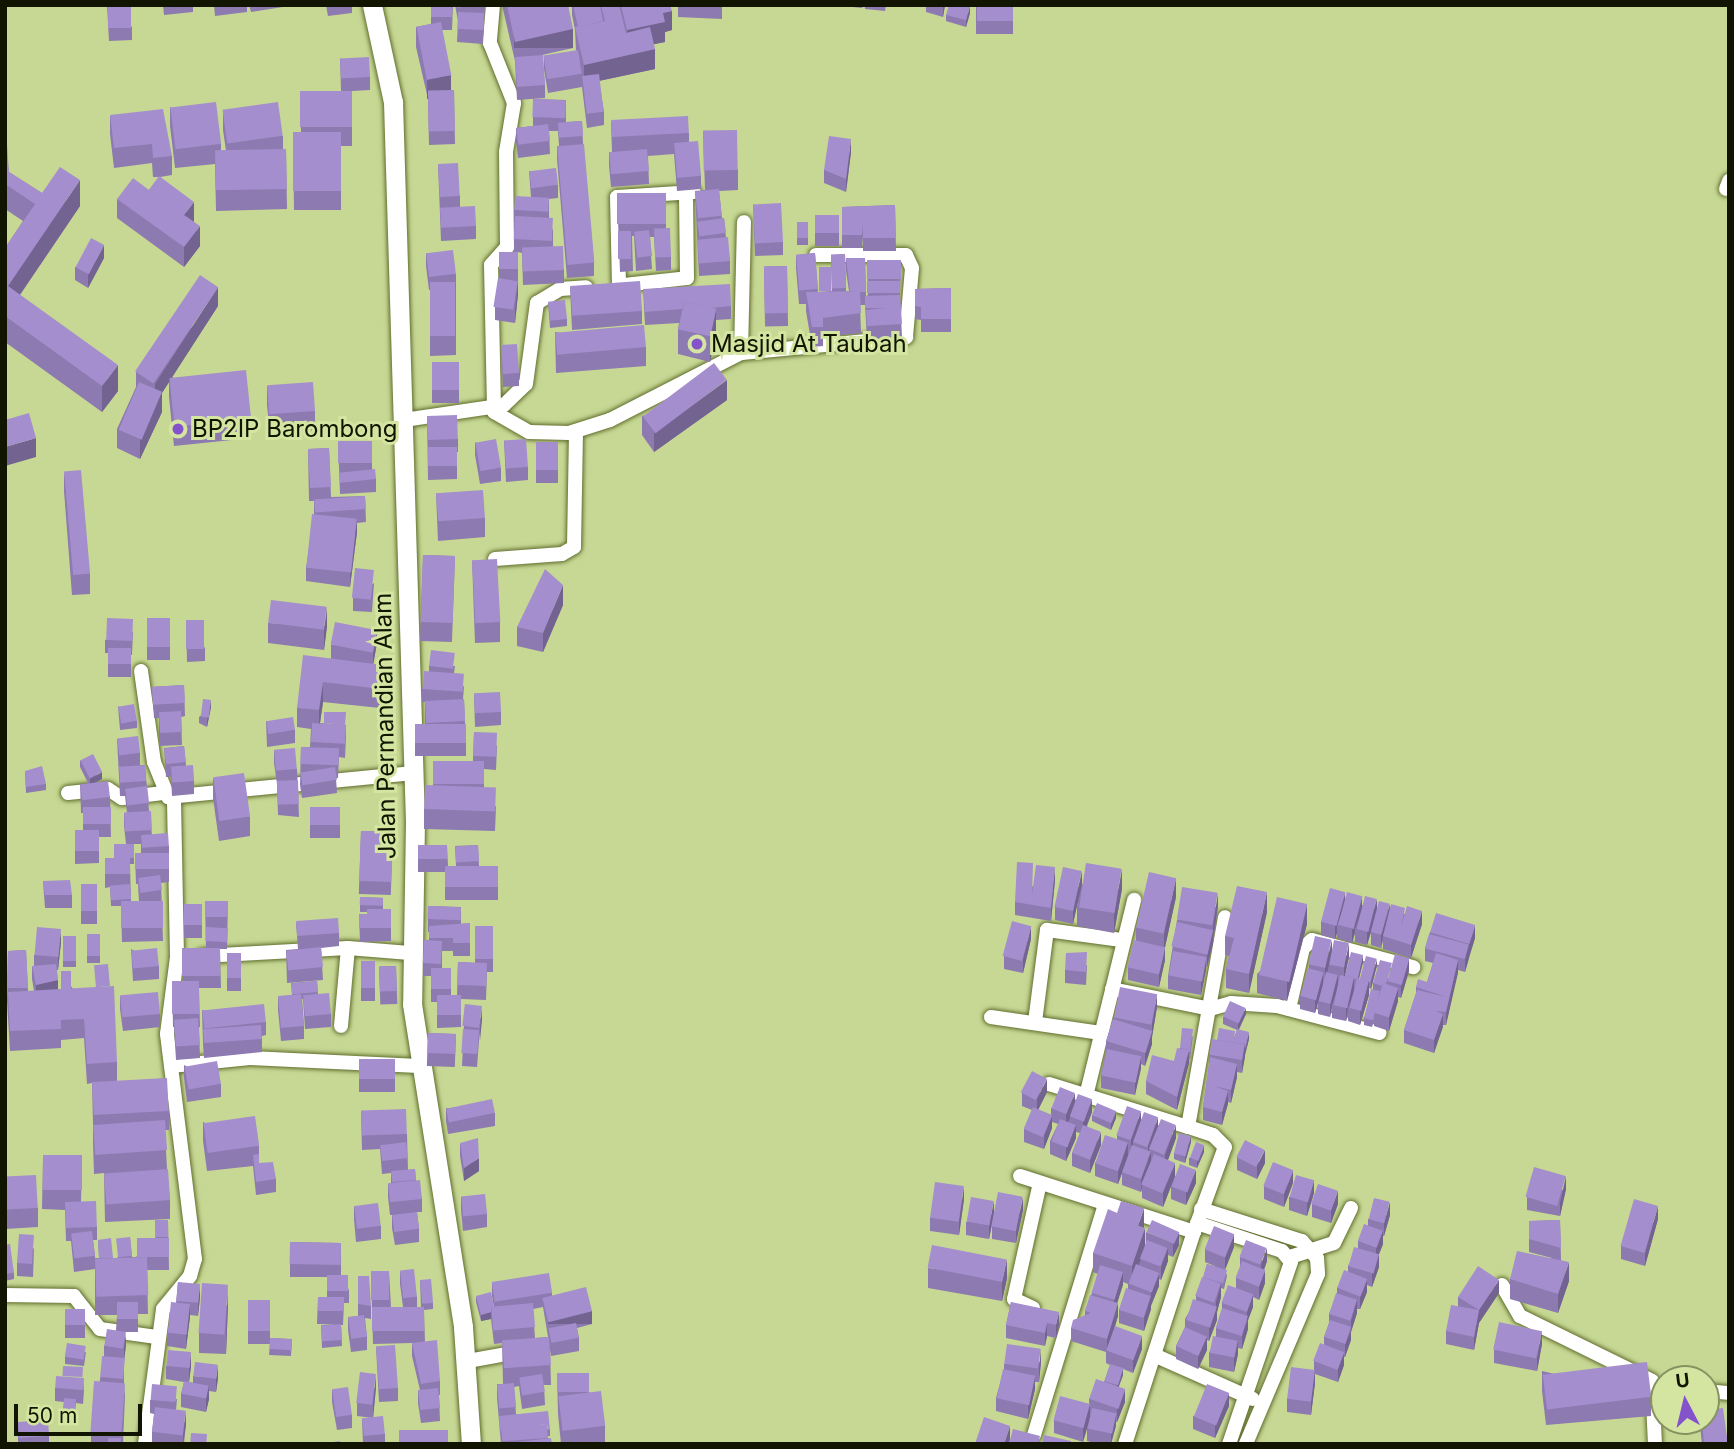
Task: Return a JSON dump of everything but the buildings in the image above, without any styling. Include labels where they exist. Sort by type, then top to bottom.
[{"type":"main road","name":"Jalan Permandian Alam","points":[[372,5],[393,102],[404,419],[411,773],[410,953],[419,1066],[468,1361],[471,1444]]},
{"type":"street","points":[[493,5],[490,43],[514,103],[506,152],[507,247],[491,265],[494,412]]},
{"type":"street","points":[[620,285],[617,197],[702,191]]},
{"type":"street","points":[[494,412],[526,384],[537,303],[560,289],[687,278],[686,193]]},
{"type":"street","points":[[741,353],[744,222]]},
{"type":"street","points":[[404,419],[494,412],[541,435],[576,431],[741,353],[892,344],[906,337],[912,268],[906,255],[816,255]]},
{"type":"street","points":[[495,559],[562,554],[574,547],[576,431]]},
{"type":"street","points":[[141,671],[168,795],[177,957],[168,1003],[171,1066],[195,1259],[190,1276],[170,1294],[156,1337],[145,1444]]},
{"type":"street","points":[[68,793],[106,789],[122,798],[411,773]]},
{"type":"street","points":[[1087,1092],[1121,940],[1134,900]]},
{"type":"street","points":[[1188,1127],[1225,917]]},
{"type":"street","points":[[1035,1022],[1041,929],[1121,940]]},
{"type":"street","points":[[1289,1009],[1303,948],[1312,940],[1413,967]]},
{"type":"street","points":[[177,957],[348,948],[410,953]]},
{"type":"street","points":[[341,1027],[348,948]]},
{"type":"street","points":[[1112,989],[1210,1009],[1241,1003],[1289,1009],[1380,1034]]},
{"type":"street","points":[[991,1017],[1101,1033]]},
{"type":"street","points":[[171,1066],[250,1058],[419,1066]]},
{"type":"street","points":[[1049,1084],[1087,1092],[1213,1135],[1225,1147],[1197,1221],[1125,1444]]},
{"type":"street","points":[[1020,1176],[1105,1204],[1303,1241],[1315,1251],[1318,1274],[1261,1402],[1246,1444]]},
{"type":"street","points":[[1040,1183],[1016,1261],[1016,1304],[1068,1318]]},
{"type":"street","points":[[1034,1435],[1105,1204]]},
{"type":"street","points":[[1197,1221],[1290,1257],[1315,1251],[1336,1240],[1351,1208]]},
{"type":"street","points":[[1229,1444],[1289,1280],[1290,1257]]},
{"type":"street","points":[[1502,1285],[1520,1316],[1650,1379]]},
{"type":"street","points":[[5,1295],[74,1296],[93,1326],[156,1337]]},
{"type":"street","points":[[468,1361],[533,1349]]},
{"type":"street","points":[[1154,1355],[1261,1402]]},
{"type":"street","points":[[1012,1430],[1056,1441]]},
{"type":"place","name":"Masjid At Taubah","points":[[697,344]]},
{"type":"place","name":"BP2IP Barombong","points":[[178,429]]}]
